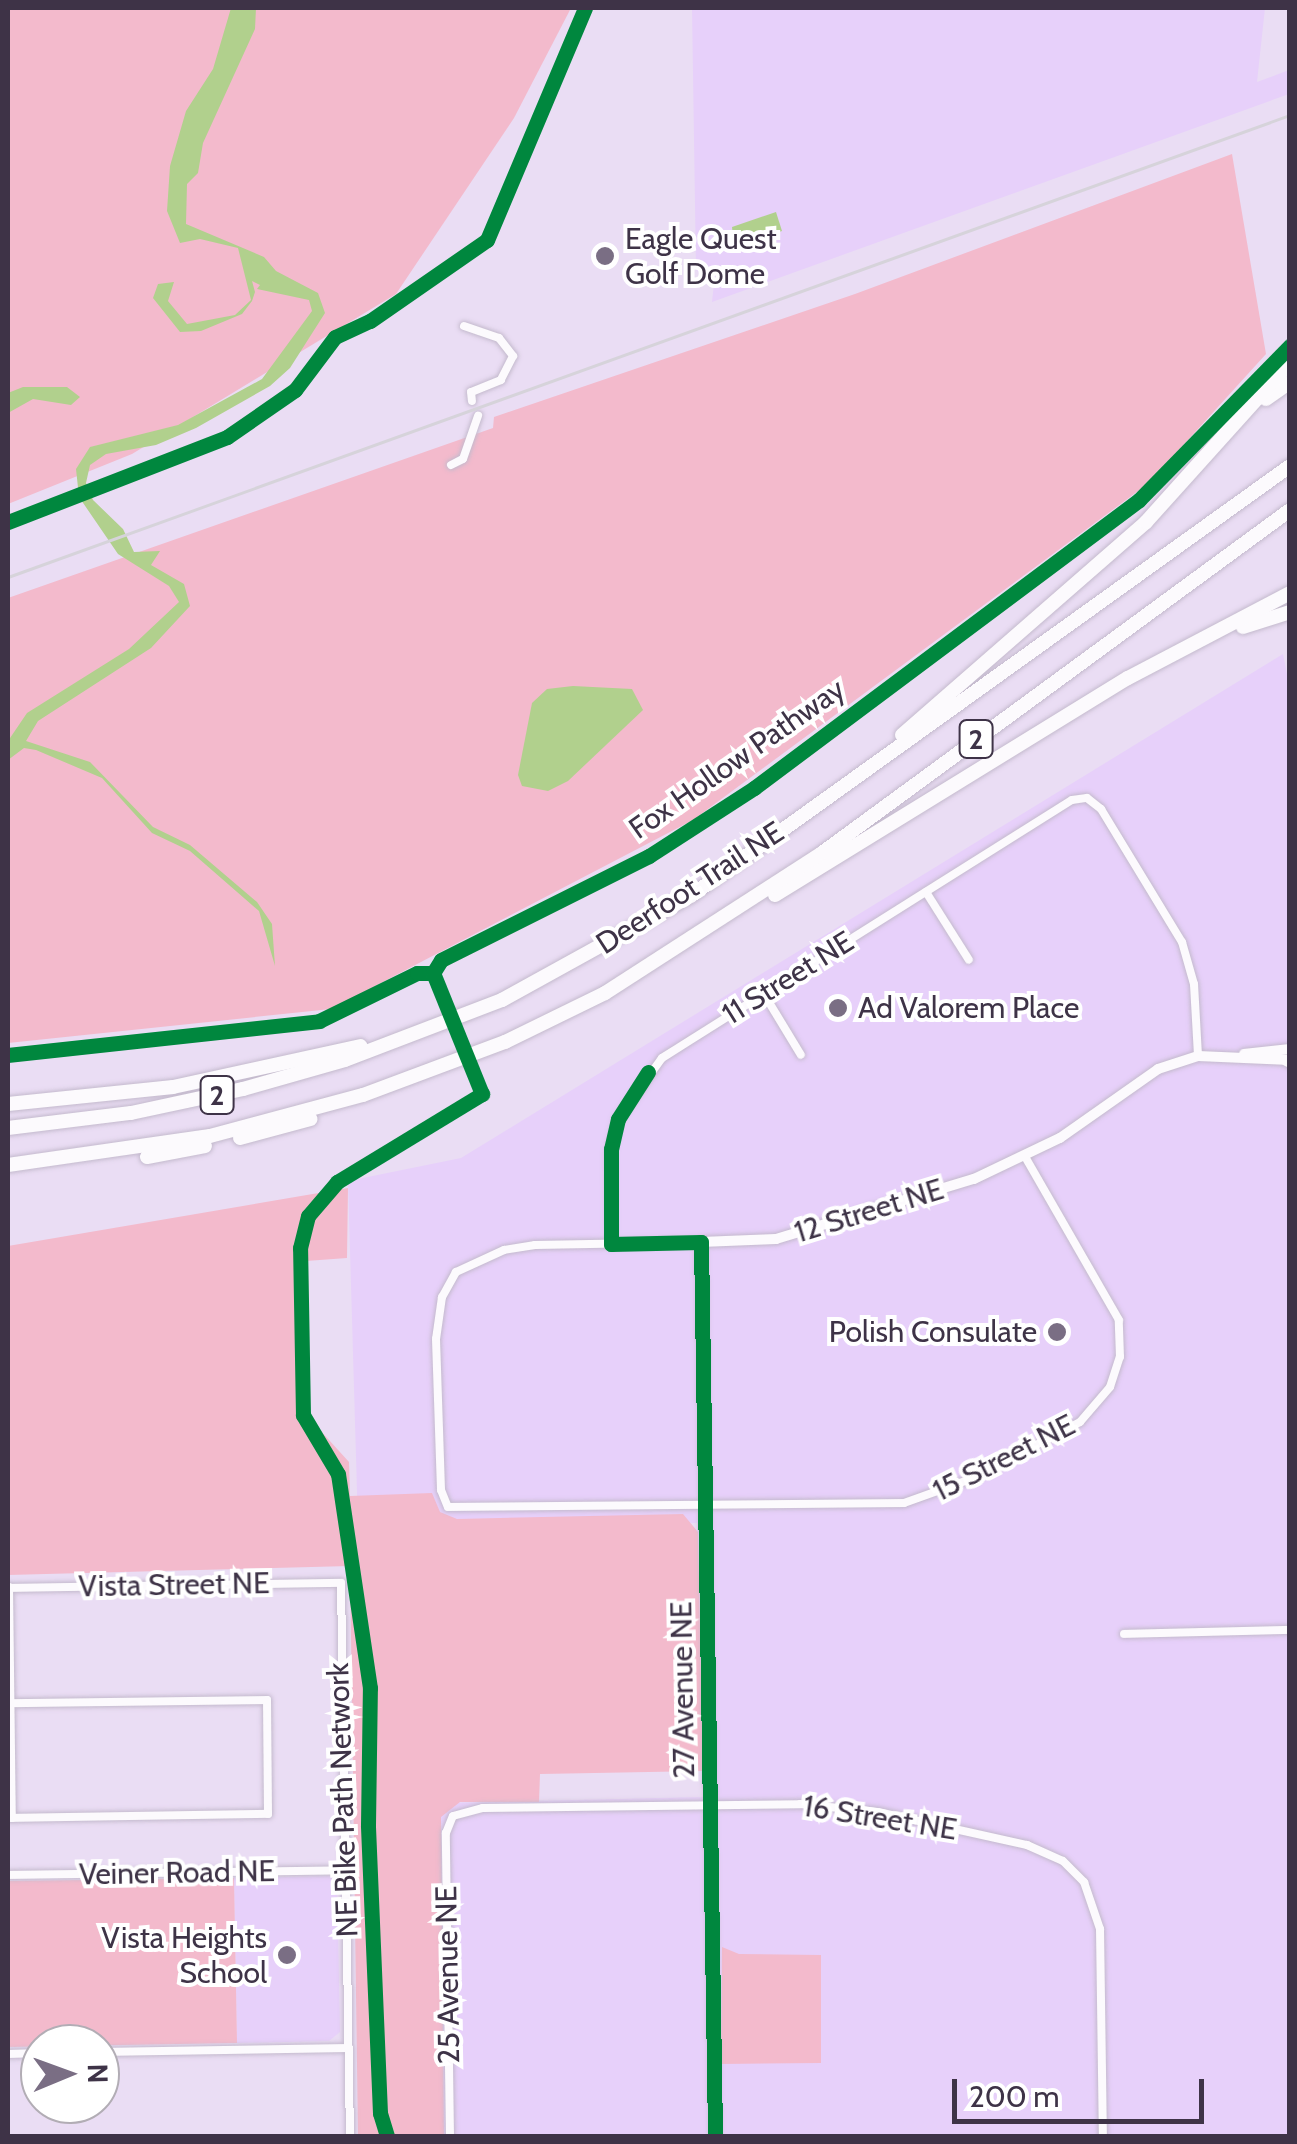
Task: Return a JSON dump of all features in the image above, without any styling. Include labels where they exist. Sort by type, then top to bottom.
[{"type":"highway","points":[[890,752],[908,727],[1146,522],[1290,362]]},
{"type":"highway","points":[[1242,416],[1290,382]]},
{"type":"highway","name":"Deerfoot Trail NE","points":[[8,1128],[132,1113],[242,1089],[502,1000],[692,894],[1290,466]]},
{"type":"highway","name":"Deerfoot Trail NE","points":[[8,1165],[210,1136],[410,1078],[505,1042],[657,962],[822,852],[1290,510]]},
{"type":"highway","points":[[657,962],[1164,660],[1290,593]]},
{"type":"highway","points":[[1164,660],[1290,612]]},
{"type":"highway","points":[[8,1104],[173,1087],[420,1030]]},
{"type":"highway","points":[[8,1174],[172,1154],[373,1100],[410,1078]]},
{"type":"street","points":[[464,326],[500,338],[512,356],[501,380],[472,392],[472,400]]},
{"type":"street","points":[[451,465],[463,459],[478,416]]},
{"type":"street","name":"11 Street NE","points":[[611,1244],[611,1149],[630,1098],[662,1058],[1062,806],[1087,798],[1101,808],[1182,942],[1194,984],[1198,1056]]},
{"type":"street","points":[[926,892],[969,960]]},
{"type":"street","points":[[764,994],[800,1055]]},
{"type":"street","name":"12 Street NE","points":[[448,1507],[441,1490],[436,1339],[446,1284],[464,1264],[534,1245],[701,1242],[808,1232],[1026,1158],[1158,1069],[1198,1056],[1244,1054],[1289,1058]]},
{"type":"street","name":"15 Street NE","points":[[448,1507],[853,1508],[922,1499],[1059,1434],[1097,1407],[1120,1357],[1119,1320],[1026,1158]]},
{"type":"street","name":"27 Avenue NE","points":[[701,1242],[715,2136]]},
{"type":"street","name":"Vista Street NE","points":[[8,1588],[341,1583],[346,1870]]},
{"type":"street","points":[[8,1588],[10,1818],[268,1814],[266,1700],[11,1703]]},
{"type":"street","points":[[1124,1634],[1290,1630]]},
{"type":"street","name":"16 Street NE","points":[[452,1816],[472,1809],[712,1804],[878,1812],[1027,1845],[1063,1861],[1084,1882],[1100,1929],[1103,2136]]},
{"type":"street","name":"25 Avenue NE","points":[[450,2136],[446,1833],[452,1816]]},
{"type":"street","points":[[346,1870],[350,2136]]},
{"type":"street","name":"Veiner Road NE","points":[[8,1875],[346,1870]]},
{"type":"street","points":[[120,2052],[349,2048]]},
{"type":"shaded area","points":[[8,8],[571,8],[514,118],[396,294],[132,454],[8,504]]},
{"type":"shaded area","points":[[231,8],[256,8],[255,29],[203,143],[198,173],[187,184],[186,224],[264,257],[276,271],[318,293],[325,313],[290,368],[270,386],[196,428],[156,445],[106,454],[90,465],[86,483],[93,500],[123,529],[134,552],[160,551],[151,565],[184,584],[190,606],[151,648],[38,721],[26,741],[90,762],[153,827],[190,845],[257,902],[272,924],[275,966],[259,911],[190,851],[152,833],[102,778],[36,750],[24,748],[8,760],[8,741],[27,713],[129,649],[179,602],[169,586],[118,554],[79,497],[76,469],[90,447],[178,425],[262,379],[312,311],[309,300],[257,289],[260,285],[252,281],[255,292],[252,301],[242,314],[201,331],[180,332],[153,298],[158,284],[174,282],[168,301],[187,324],[235,315],[251,300],[238,248],[200,239],[180,243],[167,211],[170,166],[186,111],[213,69]]},
{"type":"shaded area","points":[[692,8],[1265,8],[1257,82],[1289,70],[1289,94],[712,302],[714,283],[696,270]]},
{"type":"shaded area","points":[[1232,154],[1266,354],[1149,483],[693,820],[331,1009],[8,1043],[8,598],[493,428],[494,417],[855,294]]},
{"type":"shaded area","points":[[776,212],[782,231],[734,247],[732,227]]},
{"type":"shaded area","points":[[23,387],[67,387],[80,397],[71,405],[33,399],[8,413],[8,393]]},
{"type":"shaded area","points":[[1283,654],[1290,689],[1289,2136],[443,2136],[440,1803],[704,1797],[697,1523],[358,1526],[348,1181],[461,1158]]},
{"type":"shaded area","points":[[547,689],[632,689],[643,710],[568,781],[548,791],[522,786],[518,775],[532,703]]},
{"type":"shaded area","points":[[348,1188],[347,1258],[306,1261],[309,1418],[349,1462],[350,1496],[432,1493],[440,1512],[457,1519],[683,1514],[698,1532],[703,1771],[540,1774],[539,1802],[460,1802],[441,1817],[444,2136],[358,2136],[350,1566],[8,1575],[8,1246]]},
{"type":"shaded area","name":"Vista Heights School","points":[[337,1876],[340,2032],[329,2041],[237,2043],[234,1878]]},
{"type":"shaded area","points":[[234,1878],[237,2043],[120,2045],[120,2024],[20,2024],[20,2047],[8,2047],[8,1881]]},
{"type":"shaded area","points":[[722,1947],[739,1954],[821,1955],[821,2063],[721,2064]]},
{"type":"railway","points":[[8,577],[1290,115]]},
{"type":"cycle path","points":[[8,522],[227,437],[295,390],[335,337],[370,321],[487,240],[585,8]]},
{"type":"cycle path","name":"Fox Hollow Pathway","points":[[433,973],[441,960],[649,856],[754,788],[1139,500],[1290,346]]},
{"type":"cycle path","points":[[8,1055],[319,1021],[417,973],[433,973]]},
{"type":"cycle path","name":"NE Bike Path Network","points":[[387,2136],[380,2113],[368,1825],[370,1688],[338,1474],[303,1415],[300,1248],[308,1216],[337,1182],[482,1094],[433,973]]},
{"type":"cycle path","points":[[648,1072],[618,1119],[611,1149],[611,1244],[701,1242],[715,2136]]},
{"type":"place","name":"Eagle Quest Golf Dome","points":[[605,256]]},
{"type":"place","name":"Ad Valorem Place","points":[[838,1008]]},
{"type":"place","name":"Polish Consulate","points":[[1057,1332]]},
{"type":"place","name":"Vista Heights School","points":[[287,1955]]}]
